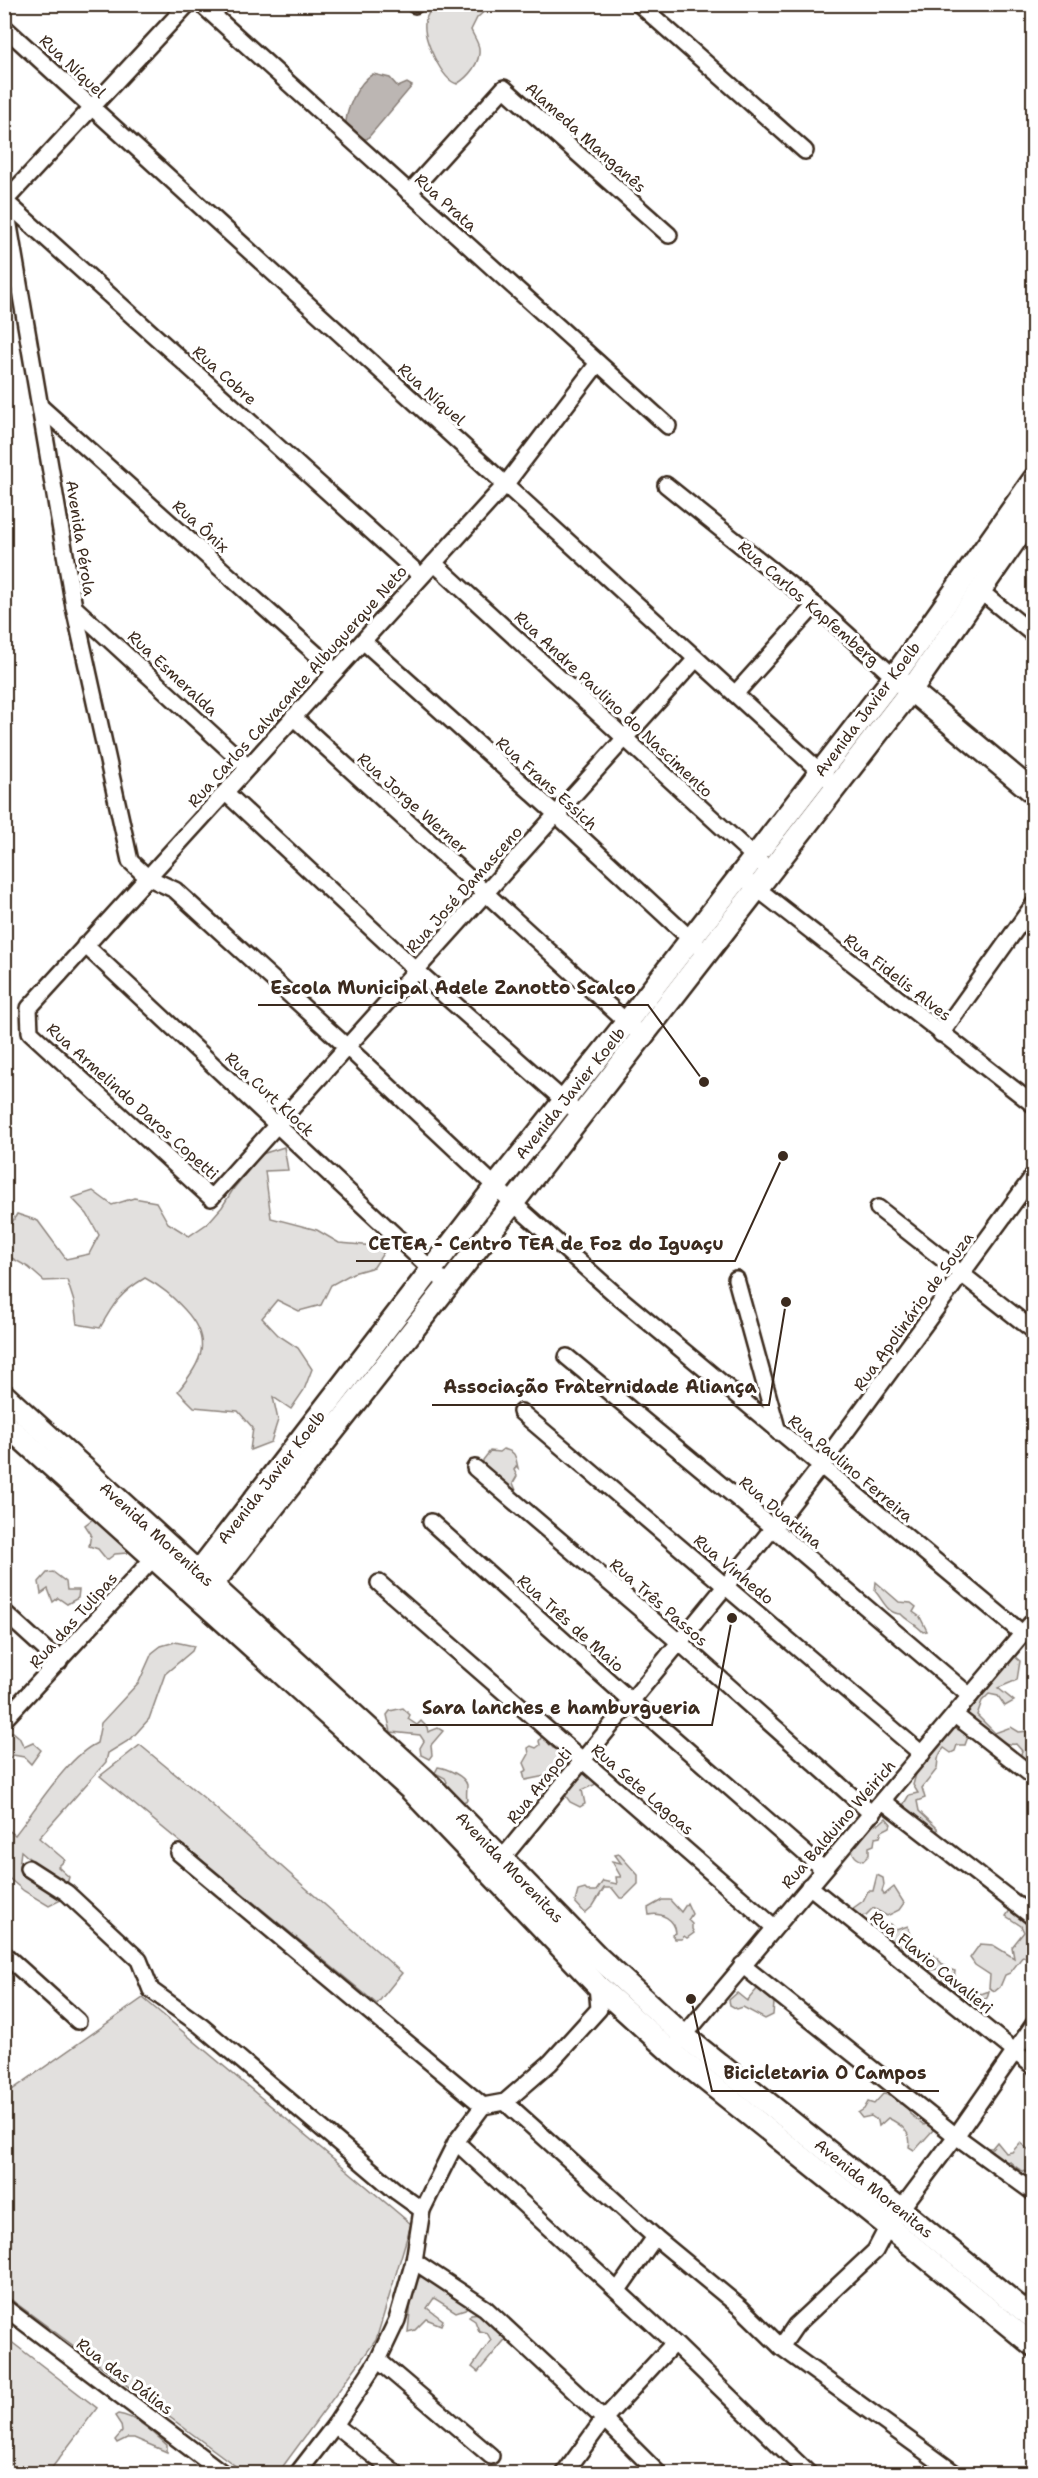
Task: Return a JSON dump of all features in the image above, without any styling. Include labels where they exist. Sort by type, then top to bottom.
[{"type":"street","points":[[5,200],[93,109],[188,4]]},
{"type":"street","name":"Rua Prata","points":[[201,4],[668,426]]},
{"type":"street","points":[[639,4],[805,151]]},
{"type":"street","name":"Rua Níquel","points":[[4,27],[828,779]]},
{"type":"street","name":"Alameda Manganês","points":[[410,193],[504,88],[669,235]]},
{"type":"street","name":"Avenida Pérola","points":[[5,200],[74,607],[130,861],[147,877]]},
{"type":"street","name":"Rua Cobre","points":[[5,200],[422,576]]},
{"type":"street","name":"Rua Carlos Calvacante Albuquerque Neto","points":[[30,1032],[29,1008],[505,485],[598,363]]},
{"type":"street","name":"Rua Ônix","points":[[42,408],[335,671]]},
{"type":"street","name":"Avenida Javier Koelb","points":[[828,779],[894,676],[1034,479]]},
{"type":"street","name":"Rua Carlos Kapfemberg","points":[[666,485],[815,605],[894,676],[1034,793]]},
{"type":"street","name":"Avenida Javier Koelb","points":[[199,1586],[513,1203],[581,1115],[634,1029],[698,946],[828,779],[911,690],[1034,513]]},
{"type":"street","name":"Rua Andre Paulino do Nascimento","points":[[434,563],[624,739],[755,873]]},
{"type":"street","points":[[980,590],[1034,635]]},
{"type":"street","points":[[735,694],[815,605]]},
{"type":"street","name":"Rua Esmeralda","points":[[74,607],[248,766]]},
{"type":"street","name":"Rua Frans Essich","points":[[363,641],[556,814],[698,946]]},
{"type":"street","name":"Rua José Damasceno","points":[[211,1198],[696,659]]},
{"type":"street","name":"Rua Jorge Werner","points":[[293,717],[634,1029]]},
{"type":"street","points":[[225,792],[416,970],[581,1115]]},
{"type":"street","name":"Rua Fidelis Alves","points":[[755,873],[941,1034],[1034,1105]]},
{"type":"street","name":"Rua Paulino Ferreira","points":[[147,877],[175,890],[513,1203],[615,1294],[820,1467],[1030,1626]]},
{"type":"street","points":[[941,1034],[1034,904]]},
{"type":"street","name":"Rua Curt Klock","points":[[85,945],[448,1285]]},
{"type":"street","name":"Avenida Javier Koelb","points":[[199,1586],[431,1269],[564,1101],[634,1029]]},
{"type":"street","name":"Rua Armelindo Daros Copetti","points":[[30,1032],[211,1198]]},
{"type":"street","name":"Rua Apolinário de Souza","points":[[820,1467],[1034,1175]]},
{"type":"street","points":[[878,1209],[1034,1330]]},
{"type":"street","points":[[736,1279],[778,1432]]},
{"type":"street","name":"Rua Duartina","points":[[567,1357],[970,1696]]},
{"type":"street","name":"Avenida Morenitas","points":[[4,1395],[160,1551]]},
{"type":"street","name":"Rua Vinhedo","points":[[521,1412],[922,1754]]},
{"type":"street","name":"Avenida Morenitas","points":[[4,1423],[160,1551],[199,1586],[410,1789],[600,1959],[677,2044]]},
{"type":"street","name":"Rua Arapoti","points":[[496,1866],[727,1586],[820,1467]]},
{"type":"street","name":"Rua Três Passos","points":[[475,1468],[680,1643],[872,1814]]},
{"type":"street","name":"Rua Três de Maio","points":[[431,1522],[823,1869]]},
{"type":"street","name":"Rua das Tulipas","points":[[4,1720],[160,1551]]},
{"type":"street","name":"Rua Sete Lagoas","points":[[379,1583],[774,1928]]},
{"type":"street","points":[[4,1612],[59,1662]]},
{"type":"street","name":"Rua Balduino Weirich","points":[[677,2044],[808,1886],[872,1814],[1030,1626]]},
{"type":"street","points":[[955,1715],[1034,1777]]},
{"type":"street","points":[[883,1801],[1034,1918]]},
{"type":"street","points":[[179,1853],[483,2106]]},
{"type":"street","name":"Avenida Morenitas","points":[[496,1866],[597,1985],[677,2044],[894,2217],[1034,2319]]},
{"type":"street","points":[[28,1868],[67,1893],[139,1960],[152,1990],[201,2026],[371,2171],[422,2210]]},
{"type":"street","name":"Rua Flavio Cavalieri","points":[[808,1886],[1034,2067]]},
{"type":"street","points":[[4,1954],[78,2021]]},
{"type":"street","points":[[742,1965],[956,2136],[1034,2193]]},
{"type":"street","points":[[297,2474],[335,2425],[378,2360],[397,2320],[414,2261],[422,2210],[456,2142],[483,2106],[505,2102],[550,2063],[599,2008],[597,1985]]},
{"type":"street","points":[[781,2347],[796,2325],[875,2251],[894,2217],[956,2136],[1034,2024]]},
{"type":"street","points":[[505,2102],[655,2237],[741,2308],[781,2347],[956,2474]]},
{"type":"street","points":[[456,2142],[618,2290],[809,2474]]},
{"type":"street","name":"Avenida Morenitas","points":[[894,2217],[1034,2346]]},
{"type":"street","points":[[618,2290],[655,2237]]},
{"type":"street","points":[[414,2261],[485,2307],[659,2474]]},
{"type":"street","name":"Rua das Dálias","points":[[4,2307],[224,2474]]},
{"type":"street","points":[[564,2474],[604,2419],[674,2343]]},
{"type":"street","points":[[378,2360],[491,2456]]},
{"type":"street","points":[[335,2425],[397,2474]]},
{"type":"shaded area","points":[[441,4],[491,5],[477,18],[471,30],[479,48],[476,64],[457,84],[445,75],[440,67],[430,48],[425,30],[425,21],[429,12],[433,6]]},
{"type":"shaded area","points":[[373,74],[390,78],[398,87],[407,83],[412,86],[367,139],[346,129],[346,122],[357,90]]},
{"type":"shaded area","points":[[284,1147],[288,1170],[265,1171],[271,1218],[317,1230],[339,1243],[387,1247],[374,1267],[353,1273],[331,1285],[321,1305],[299,1311],[277,1300],[262,1318],[278,1335],[298,1348],[312,1369],[304,1390],[291,1409],[273,1397],[278,1420],[271,1442],[250,1450],[253,1428],[238,1411],[194,1407],[178,1391],[198,1361],[201,1342],[194,1321],[171,1296],[145,1278],[118,1299],[100,1328],[77,1324],[74,1302],[67,1280],[44,1281],[28,1267],[8,1256],[5,1234],[17,1214],[38,1221],[66,1259],[89,1254],[99,1235],[87,1214],[72,1198],[93,1191],[112,1205],[134,1198],[156,1202],[168,1223],[189,1236],[208,1223],[262,1154]]},
{"type":"shaded area","points":[[503,1449],[513,1453],[515,1457],[518,1468],[516,1466],[514,1470],[517,1476],[513,1483],[518,1495],[483,1470],[483,1460],[490,1451],[499,1452]]},
{"type":"shaded area","points":[[93,1519],[131,1545],[127,1553],[115,1554],[107,1560],[98,1549],[89,1546],[91,1534],[85,1525]]},
{"type":"shaded area","points":[[53,1572],[66,1582],[67,1590],[79,1590],[78,1598],[67,1604],[58,1598],[53,1602],[48,1589],[41,1594],[39,1582],[47,1573]]},
{"type":"shaded area","points":[[876,1582],[899,1602],[911,1603],[916,1607],[913,1612],[920,1617],[927,1631],[923,1632],[901,1614],[892,1612],[875,1591]]},
{"type":"shaded area","points":[[175,1642],[194,1646],[192,1651],[165,1674],[149,1719],[131,1739],[108,1753],[106,1762],[39,1838],[65,1860],[58,1867],[69,1877],[67,1884],[48,1875],[21,1851],[19,1867],[65,1898],[49,1906],[24,1891],[5,1875],[4,1827],[15,1835],[63,1771],[97,1743],[101,1723],[139,1682],[152,1653],[161,1646]]},
{"type":"shaded area","points":[[1014,1656],[1020,1661],[1017,1680],[998,1688],[1014,1701],[1005,1706],[998,1696],[989,1694],[982,1701],[977,1715],[995,1733],[1011,1727],[1019,1732],[1029,1731],[1032,1735],[1028,1739],[1033,1747],[1033,1767],[1023,1763],[1020,1757],[1022,1751],[1016,1744],[1001,1742],[978,1727],[967,1714],[965,1707]]},
{"type":"shaded area","points":[[403,1708],[410,1715],[408,1719],[417,1725],[421,1721],[427,1727],[428,1732],[438,1728],[443,1731],[431,1745],[432,1755],[429,1759],[421,1755],[420,1748],[424,1741],[420,1735],[391,1732],[387,1715],[390,1711]]},
{"type":"shaded area","points":[[947,1726],[969,1734],[965,1745],[957,1745],[955,1751],[951,1753],[944,1748],[939,1756],[937,1769],[922,1788],[925,1798],[917,1801],[919,1811],[937,1828],[938,1833],[931,1832],[902,1807],[909,1795],[918,1793],[913,1785],[917,1770]]},
{"type":"shaded area","points":[[5,1732],[13,1732],[19,1737],[24,1747],[33,1743],[41,1750],[31,1764],[24,1757],[13,1755],[5,1763]]},
{"type":"shaded area","points":[[542,1736],[548,1736],[549,1744],[553,1748],[557,1749],[561,1745],[567,1754],[556,1760],[557,1766],[551,1781],[545,1776],[525,1780],[523,1772],[527,1770],[524,1763],[529,1754],[528,1748],[531,1746],[536,1748],[540,1745],[539,1741]]},
{"type":"shaded area","points":[[140,1745],[203,1797],[402,1973],[377,2004],[100,1776]]},
{"type":"shaded area","points":[[577,1759],[599,1779],[594,1785],[582,1790],[585,1804],[580,1807],[570,1802],[565,1795],[561,1798],[565,1772],[571,1761]]},
{"type":"shaded area","points":[[438,1767],[450,1771],[466,1782],[467,1800],[458,1805],[441,1788],[447,1782],[445,1778],[435,1773]]},
{"type":"shaded area","points":[[886,1818],[891,1824],[890,1827],[882,1831],[880,1837],[875,1838],[874,1845],[869,1847],[869,1855],[863,1861],[857,1858],[851,1843],[869,1824],[879,1824]]},
{"type":"shaded area","points":[[619,1854],[638,1875],[638,1884],[624,1898],[620,1898],[612,1888],[604,1888],[593,1906],[585,1913],[575,1902],[578,1891],[585,1889],[596,1891],[603,1881],[617,1884],[616,1877],[621,1877],[612,1861],[621,1863],[615,1855]]},
{"type":"shaded area","points":[[877,1875],[883,1878],[884,1895],[894,1887],[904,1903],[899,1910],[887,1916],[873,1908],[866,1915],[855,1917],[849,1911],[863,1901],[868,1891],[873,1891]]},
{"type":"shaded area","points":[[662,1900],[670,1900],[681,1912],[687,1903],[692,1914],[688,1920],[692,1924],[694,1933],[687,1938],[684,1936],[682,1939],[675,1939],[672,1935],[676,1933],[675,1928],[670,1920],[663,1916],[649,1915],[648,1908]]},
{"type":"shaded area","points":[[1015,1909],[1033,1921],[1033,1964],[1023,1956],[1010,1973],[1005,1975],[1000,1987],[995,1991],[989,1988],[990,1975],[975,1965],[970,1958],[980,1944],[993,1945],[1014,1958],[1012,1947],[1024,1932],[1021,1926],[1006,1916],[1010,1910]]},
{"type":"shaded area","points":[[887,1924],[891,1924],[896,1930],[908,1926],[910,1935],[901,1946],[908,1955],[919,1960],[910,1960],[882,1942],[883,1935],[878,1931]]},
{"type":"shaded area","points":[[934,1955],[946,1968],[955,1971],[955,1978],[960,1988],[965,1992],[973,1988],[981,1994],[989,1991],[987,1998],[971,2007],[949,1987],[942,1973],[937,1969],[926,1971],[919,1963],[922,1960],[928,1961]]},
{"type":"shaded area","points":[[758,1988],[763,1989],[774,2003],[773,2015],[765,2019],[743,2007],[737,2009],[730,2005],[729,2000],[737,1993],[747,2001]]},
{"type":"shaded area","points":[[143,1998],[411,2224],[376,2340],[278,2473],[245,2473],[5,2295],[5,2095]]},
{"type":"shaded area","points":[[883,2094],[895,2096],[900,2104],[909,2109],[910,2114],[924,2125],[929,2123],[934,2129],[914,2150],[909,2147],[908,2134],[897,2123],[888,2118],[879,2126],[878,2121],[871,2116],[862,2118],[858,2113],[868,2102],[874,2104]]},
{"type":"shaded area","points":[[977,2141],[987,2148],[992,2148],[997,2142],[1006,2153],[1012,2152],[1020,2143],[1033,2153],[1033,2171],[1023,2171],[1009,2161],[1002,2165],[994,2159],[992,2151],[988,2152],[974,2144]]},
{"type":"shaded area","points":[[423,2276],[435,2279],[470,2304],[465,2309],[456,2312],[434,2298],[427,2308],[443,2320],[441,2325],[426,2319],[415,2330],[408,2332],[413,2281]]},
{"type":"shaded area","points":[[483,2313],[508,2336],[478,2372],[472,2367],[491,2340],[487,2333],[479,2331],[475,2321],[469,2317],[471,2314]]},
{"type":"shaded area","points":[[5,2337],[97,2408],[48,2473],[5,2473]]},
{"type":"shaded area","points":[[125,2415],[151,2430],[167,2445],[167,2452],[134,2438],[127,2438],[117,2443],[115,2440],[122,2432],[121,2425],[115,2416]]},
{"type":"waterway","points":[[4,772],[4,788]]},
{"type":"place","name":"Escola Municipal Adele Zanotto Scalco","points":[[704,1082]]},
{"type":"place","name":"CETEA - Centro TEA de Foz do Iguaçu","points":[[783,1156]]},
{"type":"place","name":"Associação Fraternidade Aliança","points":[[786,1302]]},
{"type":"place","name":"Sara lanches e hamburgueria","points":[[732,1618]]},
{"type":"place","name":"Bicicletaria O Campos","points":[[691,1999]]}]
